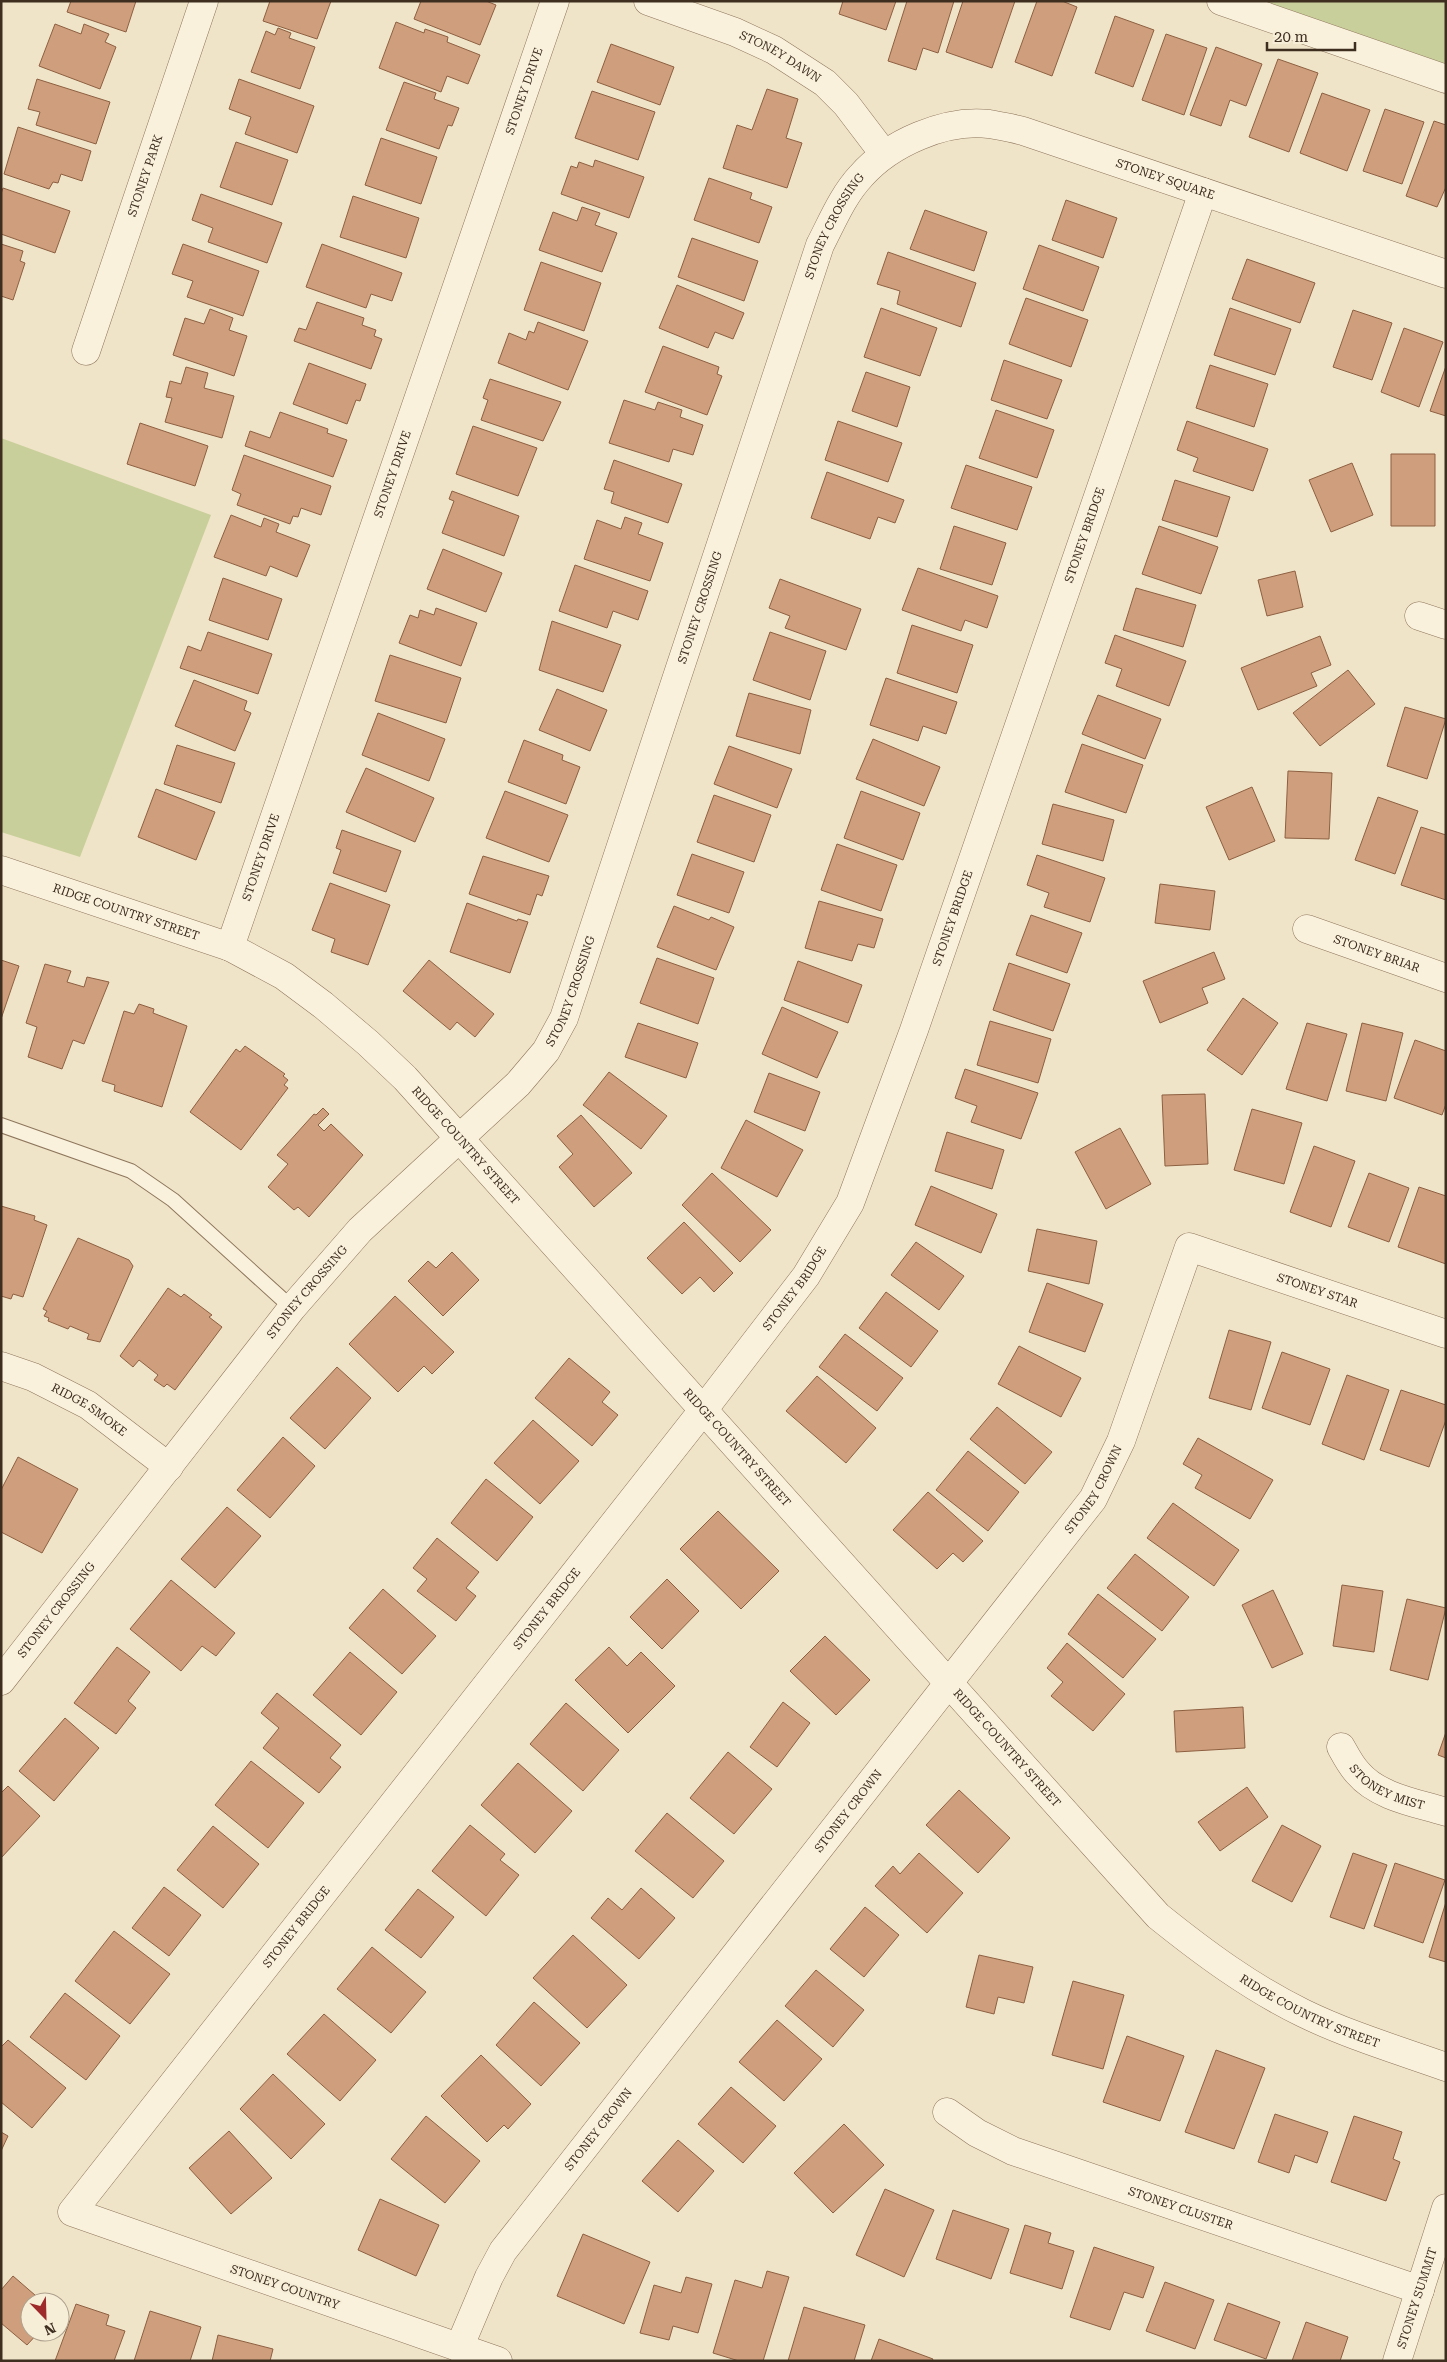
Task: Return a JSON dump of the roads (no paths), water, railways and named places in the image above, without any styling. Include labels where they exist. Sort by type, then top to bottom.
[{"type":"street","name":"STONEY PARK","points":[[86,351],[204,1]]},
{"type":"street","name":"STONEY DRIVE","points":[[230,947],[554,1]]},
{"type":"street","name":"STONEY DAWN","points":[[648,1],[735,32],[774,50],[825,83],[846,104],[884,154]]},
{"type":"street","points":[[1221,1],[1446,79]]},
{"type":"street","name":"STONEY SQUARE","points":[[884,154],[923,135],[956,126],[988,124],[1023,131],[1446,274]]},
{"type":"street","name":"STONEY CROSSING","points":[[1,1681],[292,1308],[360,1230],[518,1084],[546,1051],[564,1018],[820,245],[844,199],[860,176],[884,154]]},
{"type":"street","name":"STONEY BRIDGE","points":[[72,2212],[704,1409],[806,1276],[850,1203],[914,1030],[1203,192]]},
{"type":"street","points":[[1419,616],[1446,625]]},
{"type":"street","name":"RIDGE COUNTRY STREET","points":[[1,870],[230,947],[284,976],[368,1043],[405,1078],[949,1681],[1158,1916],[1208,1956],[1255,1987],[1304,2014],[1446,2066]]},
{"type":"street","name":"STONEY BRIAR","points":[[1307,929],[1446,978]]},
{"type":"street","name":"STONEY STAR","points":[[1189,1247],[1446,1334]]},
{"type":"street","name":"STONEY CROWN","points":[[459,2348],[489,2277],[503,2251],[1093,1499],[1121,1440],[1189,1247]]},
{"type":"street","name":"RIDGE SMOKE","points":[[1,1366],[33,1377],[88,1404],[169,1468]]},
{"type":"street","name":"STONEY MIST","points":[[1341,1747],[1358,1773],[1371,1785],[1396,1797],[1446,1812]]},
{"type":"street","name":"STONEY CLUSTER","points":[[948,2112],[978,2133],[1013,2151],[1420,2290]]},
{"type":"street","name":"STONEY SUMMIT","points":[[1397,2361],[1446,2208]]},
{"type":"street","name":"STONEY COUNTRY","points":[[72,2212],[498,2361]]},
{"type":"lane","points":[[1,1125],[131,1172],[173,1200],[292,1308]]}]
